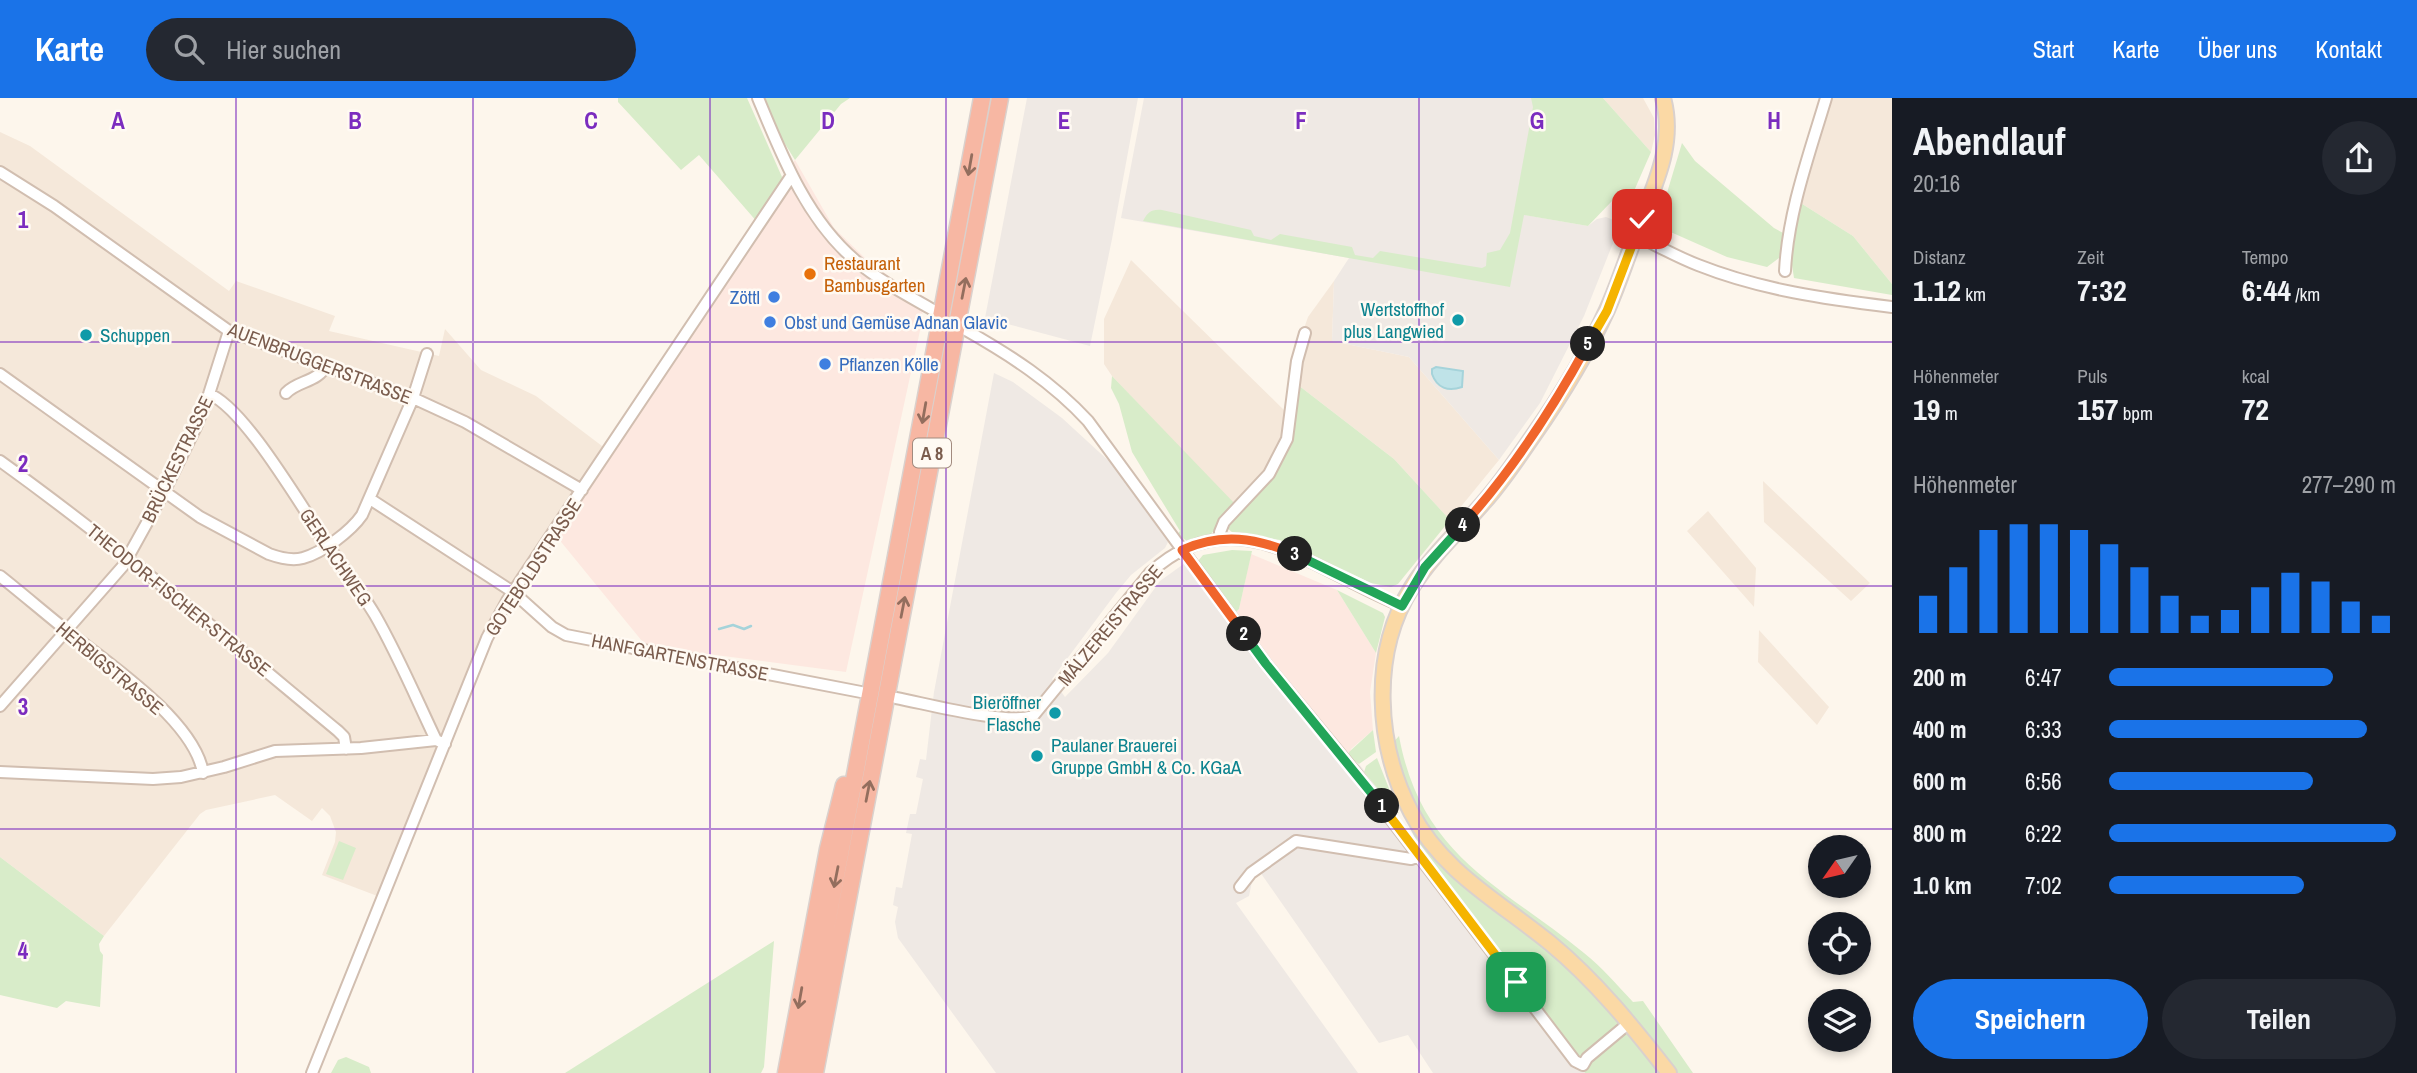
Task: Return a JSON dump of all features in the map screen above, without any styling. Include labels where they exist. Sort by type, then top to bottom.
[{"type":"highway","name":"A 8","points":[[799,1073],[982,98]]},
{"type":"highway","name":"A 8","points":[[815,1073],[1000,98]]},
{"type":"highway","points":[[786,1073],[828,849],[854,748],[862,737]]},
{"type":"highway","points":[[827,1073],[828,1003]]},
{"type":"highway","points":[[779,1073],[782,1060],[789,1054]]},
{"type":"main road","points":[[1663,98],[1667,118],[1666,148],[1661,172],[1607,311],[1545,418],[1485,501],[1425,567],[1402,606],[1388,645],[1384,674],[1384,719],[1391,762],[1402,793],[1427,837],[1457,871],[1550,943],[1585,975],[1629,1023],[1669,1073]]},
{"type":"street","points":[[758,98],[792,175],[824,226],[843,249],[872,272],[933,310]]},
{"type":"street","points":[[1785,271],[1787,242],[1797,195],[1826,98]]},
{"type":"street","name":"AUENBRUGGERSTRASSE","points":[[0,172],[54,206],[229,331],[413,398],[465,422],[582,491]]},
{"type":"street","name":"GOTEBOLDSTRASSE","points":[[313,1073],[441,742],[482,649],[513,593],[792,175]]},
{"type":"street","points":[[1636,235],[1698,265],[1765,288],[1812,298],[1892,307]]},
{"type":"street","points":[[964,329],[1025,365],[1074,406],[1113,454],[1266,664],[1355,772],[1574,1061],[1585,1069]]},
{"type":"street","name":"BRÜCKESTRASSE","points":[[0,706],[68,631],[128,558],[164,492],[209,394],[229,331]]},
{"type":"street","points":[[1221,538],[1224,522],[1261,483],[1283,449],[1290,426],[1297,361],[1305,333]]},
{"type":"street","points":[[0,374],[164,492],[221,529],[279,558],[300,558],[355,525],[370,499],[413,398],[427,354]]},
{"type":"street","points":[[286,393],[289,389],[316,379],[327,365]]},
{"type":"street","name":"GERLACHWEG","points":[[209,394],[234,411],[270,458],[375,615],[441,742]]},
{"type":"street","name":"THEODOR-FISCHER-STRASSE","points":[[0,461],[128,558],[338,731],[344,737],[346,749]]},
{"type":"street","name":"HANFGARTENSTRASSE","points":[[370,499],[513,593],[552,627],[566,635],[861,692]]},
{"type":"street","name":"MÄLZEREISTRASSE","points":[[1033,716],[1150,573],[1182,550],[1221,538],[1256,540],[1276,546],[1402,606]]},
{"type":"street","name":"HERBIGSTRASSE","points":[[0,576],[138,686],[197,751],[203,773]]},
{"type":"street","points":[[896,698],[1003,719],[1033,716],[1038,727]]},
{"type":"street","points":[[0,772],[153,779],[203,773],[275,751],[441,742]]},
{"type":"street","points":[[1240,887],[1251,873],[1296,841],[1411,859],[1420,856]]},
{"type":"street","points":[[1585,1069],[1585,1059],[1629,1023]]},
{"type":"shaded area","points":[[1027,98],[1138,98],[1090,346],[985,318]]},
{"type":"shaded area","points":[[1144,98],[1547,98],[1525,215],[1588,226],[1597,219],[1606,217],[1621,223],[1584,316],[1540,403],[1499,460],[1409,357],[1332,341],[1334,281],[1349,258],[1121,218]]},
{"type":"shaded area","points":[[1603,98],[1643,98],[1654,118],[1655,135],[1651,152]]},
{"type":"shaded area","points":[[1829,98],[1892,98],[1892,284],[1853,236],[1799,202]]},
{"type":"shaded area","points":[[0,132],[30,146],[229,291],[236,281],[335,316],[329,331],[439,356],[445,329],[481,370],[536,396],[606,449],[482,636],[380,897],[322,875],[335,842],[336,832],[330,816],[322,808],[312,821],[275,795],[206,810],[200,814],[104,936],[0,857]]},
{"type":"shaded area","points":[[795,160],[834,228],[866,259],[894,280],[924,297],[921,326],[846,672],[646,646],[553,532],[781,187],[782,177]]},
{"type":"shaded area","points":[[1131,260],[1288,414],[1290,441],[1240,511],[1112,376],[1104,364],[1104,319]]},
{"type":"shaded area","points":[[1334,281],[1332,341],[1409,357],[1499,460],[1450,520],[1394,459],[1298,385],[1301,337],[1308,317]]},
{"type":"shaded area","points":[[994,373],[1013,382],[1062,418],[1111,463],[1168,542],[1165,548],[1131,575],[1052,679],[1065,697],[1108,653],[1160,581],[1185,563],[1198,561],[1271,661],[1331,736],[1376,786],[1422,853],[1575,1055],[1585,1073],[1433,1073],[1408,1035],[1379,1043],[1260,872],[1253,877],[1249,896],[1236,903],[1358,1073],[996,1073],[898,938],[895,922],[898,907],[893,905],[896,887],[902,888],[912,834],[906,833],[910,814],[916,814],[923,779],[916,777],[920,759],[926,760],[934,692]]},
{"type":"shaded area","points":[[1763,481],[1870,583],[1851,601],[1764,522]]},
{"type":"shaded area","points":[[1708,511],[1756,568],[1754,607],[1687,531]]},
{"type":"shaded area","points":[[1251,554],[1337,590],[1376,653],[1370,692],[1373,730],[1351,749],[1349,757],[1271,661],[1236,612],[1239,609]]},
{"type":"shaded area","points":[[1759,630],[1829,707],[1817,725],[1758,662]]},
{"type":"green space","points":[[618,98],[747,98],[782,177],[781,187],[758,223],[699,155],[681,170],[618,102]]},
{"type":"green space","points":[[763,98],[850,98],[841,104],[795,160],[777,131]]},
{"type":"green space","points":[[1531,98],[1603,98],[1651,152],[1627,207],[1612,201],[1588,226],[1524,215],[1510,287],[1143,221],[1150,212],[1162,210],[1251,230],[1254,236],[1271,240],[1280,234],[1352,247],[1355,255],[1373,258],[1380,251],[1482,268],[1486,266],[1487,253],[1500,250],[1510,233],[1533,107]]},
{"type":"green space","points":[[1682,143],[1695,161],[1774,228],[1785,234],[1779,258],[1767,267],[1727,257],[1657,226]]},
{"type":"green space","points":[[1799,202],[1853,236],[1892,284],[1892,295],[1794,278],[1790,252]]},
{"type":"green space","points":[[943,339],[947,340],[881,690],[877,689]]},
{"type":"green space","points":[[1112,376],[1237,506],[1210,535],[1189,542],[1177,535],[1180,531],[1132,452],[1119,404],[1111,388]]},
{"type":"green space","points":[[1298,385],[1394,459],[1450,520],[1398,584],[1391,587],[1371,583],[1280,540],[1233,533],[1226,527],[1281,459]]},
{"type":"green space","points":[[1232,550],[1252,551],[1239,609],[1236,612],[1198,561],[1203,555]]},
{"type":"green space","points":[[1337,590],[1383,613],[1385,617],[1376,653]]},
{"type":"green space","points":[[1373,730],[1376,752],[1359,764],[1349,757],[1349,752]]},
{"type":"green space","points":[[1399,736],[1410,777],[1425,811],[1445,839],[1468,864],[1494,886],[1591,958],[1633,1002],[1643,1001],[1693,1073],[1585,1073],[1575,1055],[1422,853],[1394,794],[1381,756]]},
{"type":"green space","points":[[1377,758],[1399,814],[1364,772],[1366,766]]},
{"type":"green space","points":[[339,841],[356,848],[343,880],[326,874]]},
{"type":"green space","points":[[0,857],[104,936],[99,944],[103,955],[100,1007],[66,1001],[57,1008],[0,995]]},
{"type":"green space","points":[[774,941],[764,1067],[761,1073],[565,1073]]},
{"type":"green space","points":[[346,1057],[369,1067],[371,1073],[331,1073],[338,1060]]},
{"type":"water","points":[[1436,367],[1463,371],[1462,387],[1448,389],[1440,386],[1432,374],[1432,369]]},
{"type":"waterway","points":[[719,629],[733,625],[744,629],[751,626]]},
{"type":"place","name":"Restaurant Bambusgarten","points":[[810,274]]},
{"type":"place","name":"Zöttl","points":[[774,297]]},
{"type":"place","name":"Wertstoffhof plus Langwied","points":[[1458,320]]},
{"type":"place","name":"Obst und Gemüse Adnan Glavic","points":[[770,322]]},
{"type":"place","name":"Schuppen","points":[[86,335]]},
{"type":"place","name":"Pflanzen Kölle","points":[[825,364]]},
{"type":"place","name":"Bieröffner Flasche","points":[[1055,713]]},
{"type":"place","name":"Paulaner Brauerei Gruppe GmbH & Co. KGaA","points":[[1037,756]]},
{"type":"route","points":[[1516,982],[1355,772],[1266,664],[1182,550],[1221,538],[1256,540],[1304,558],[1402,606],[1425,567],[1485,501],[1545,418],[1607,311],[1642,219]]}]
